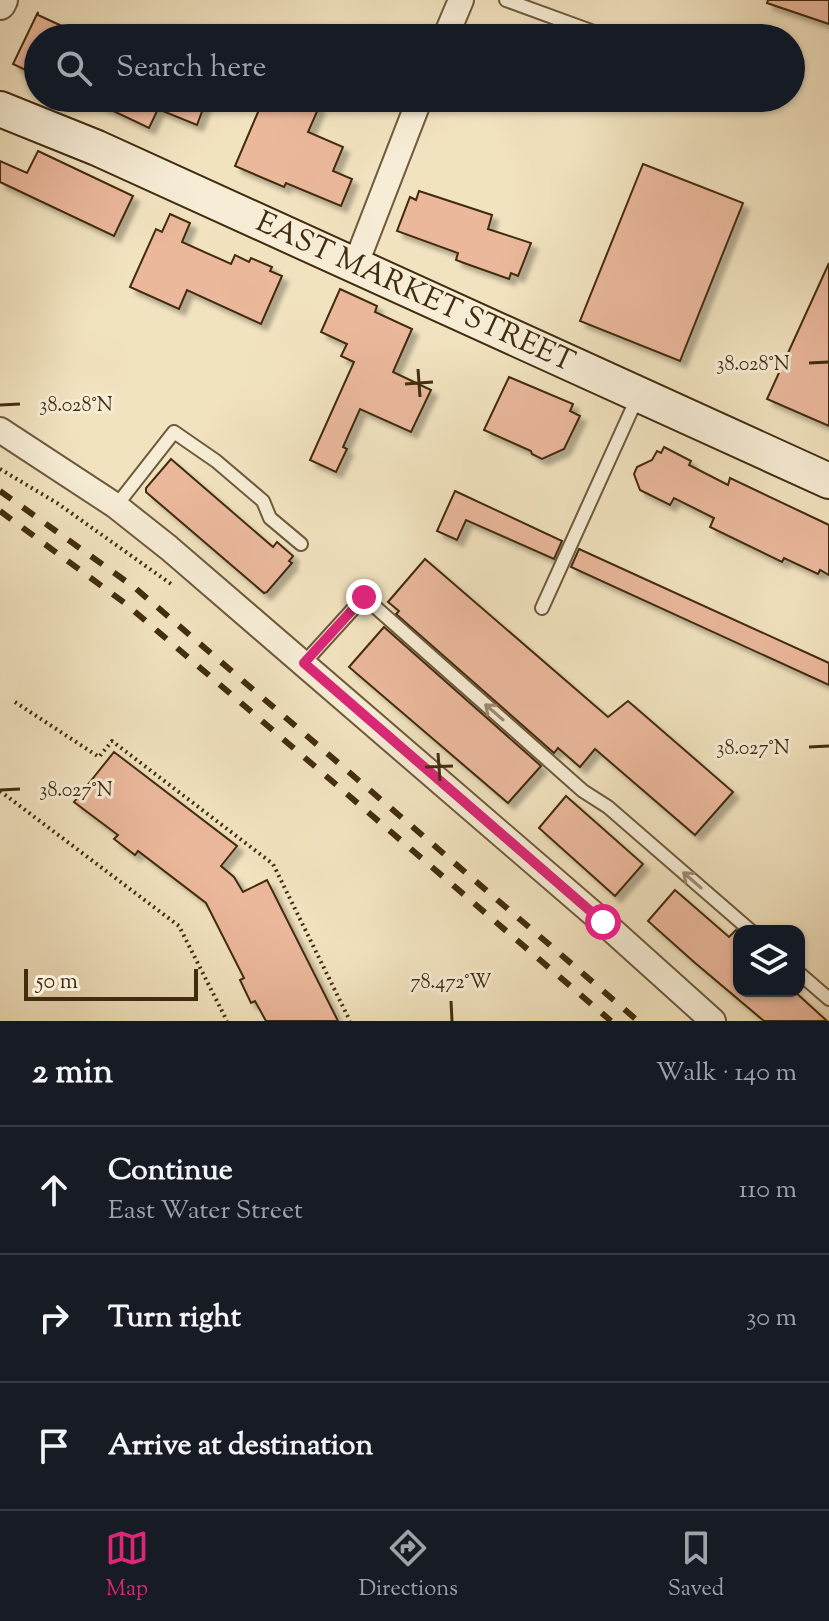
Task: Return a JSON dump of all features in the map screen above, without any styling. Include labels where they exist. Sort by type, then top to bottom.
[{"type":"main road","name":"EAST MARKET STREET","points":[[0,109],[97,148],[829,481]]},
{"type":"street","points":[[451,24],[461,0]]},
{"type":"street","points":[[355,266],[415,112]]},
{"type":"street","points":[[0,430],[116,506],[304,663],[713,1021]]},
{"type":"lane","points":[[506,0],[572,24]]},
{"type":"lane","points":[[542,608],[638,394]]},
{"type":"lane","points":[[116,506],[174,432],[216,461],[263,501],[270,518],[301,544]]},
{"type":"lane","points":[[304,663],[364,597],[583,791],[608,807],[744,925]]},
{"type":"lane","points":[[805,978],[829,999]]},
{"type":"path","points":[[15,702],[99,757],[112,741],[273,864],[350,1021]]},
{"type":"path","points":[[0,791],[179,926],[227,1021]]},
{"type":"building","points":[[768,0],[829,0],[829,24],[767,3]]},
{"type":"building","points":[[38,12],[38,15],[58,24],[32,24]]},
{"type":"building","points":[[24,41],[24,69],[13,64]]},
{"type":"building","points":[[115,112],[157,112],[149,128]]},
{"type":"building","points":[[165,112],[202,112],[197,125]]},
{"type":"building","points":[[258,112],[317,112],[308,132],[343,147],[333,171],[352,179],[341,206],[235,166]]},
{"type":"building","points":[[38,151],[133,196],[114,236],[0,182],[0,161],[27,173]]},
{"type":"building","points":[[643,164],[743,203],[680,361],[580,321]]},
{"type":"building","points":[[419,191],[492,215],[488,229],[531,243],[518,276],[511,273],[509,279],[464,263],[456,260],[458,253],[397,231],[410,197],[416,200]]},
{"type":"building","points":[[170,214],[190,223],[182,242],[231,264],[235,255],[249,262],[251,258],[272,267],[270,271],[282,276],[261,324],[187,290],[179,309],[130,287],[156,229],[162,232]]},
{"type":"building","points":[[829,263],[829,426],[767,399]]},
{"type":"building","points":[[340,289],[377,306],[375,312],[412,329],[393,372],[431,390],[411,432],[360,409],[336,472],[310,460],[354,362],[341,356],[347,344],[321,332]]},
{"type":"building","points":[[509,377],[573,404],[570,411],[580,416],[564,449],[542,459],[484,430]]},
{"type":"building","points":[[664,447],[691,461],[689,465],[728,485],[730,478],[829,525],[829,575],[820,570],[818,574],[784,558],[782,562],[710,527],[714,518],[674,498],[670,505],[640,490],[634,474],[637,467],[652,460],[657,451],[661,453]]},
{"type":"building","points":[[171,459],[273,547],[277,542],[293,556],[289,561],[292,563],[267,592],[264,593],[146,492],[146,488]]},
{"type":"building","points":[[455,491],[562,541],[554,559],[466,520],[457,540],[437,531]]},
{"type":"building","points":[[579,549],[829,663],[829,685],[571,567]]},
{"type":"building","points":[[425,559],[608,717],[628,701],[733,792],[695,835],[595,749],[580,767],[558,748],[554,753],[396,614],[399,611],[388,602]]},
{"type":"building","points":[[384,627],[541,766],[508,803],[349,667]]},
{"type":"building","points":[[114,752],[237,846],[221,866],[234,877],[243,892],[267,880],[338,1021],[266,1021],[255,1001],[251,1003],[240,980],[244,978],[206,903],[138,851],[135,855],[114,839],[118,835],[74,802]]},
{"type":"building","points":[[566,796],[643,864],[615,896],[539,828]]},
{"type":"building","points":[[675,890],[729,937],[733,933],[733,995],[694,962],[648,921]]},
{"type":"building","points":[[736,997],[801,997],[827,1021],[764,1021]]},
{"type":"railway","points":[[0,491],[134,587],[638,1021]]},
{"type":"railway","points":[[0,511],[126,604],[611,1021]]},
{"type":"route","points":[[364,597],[304,663],[603,922]]}]
